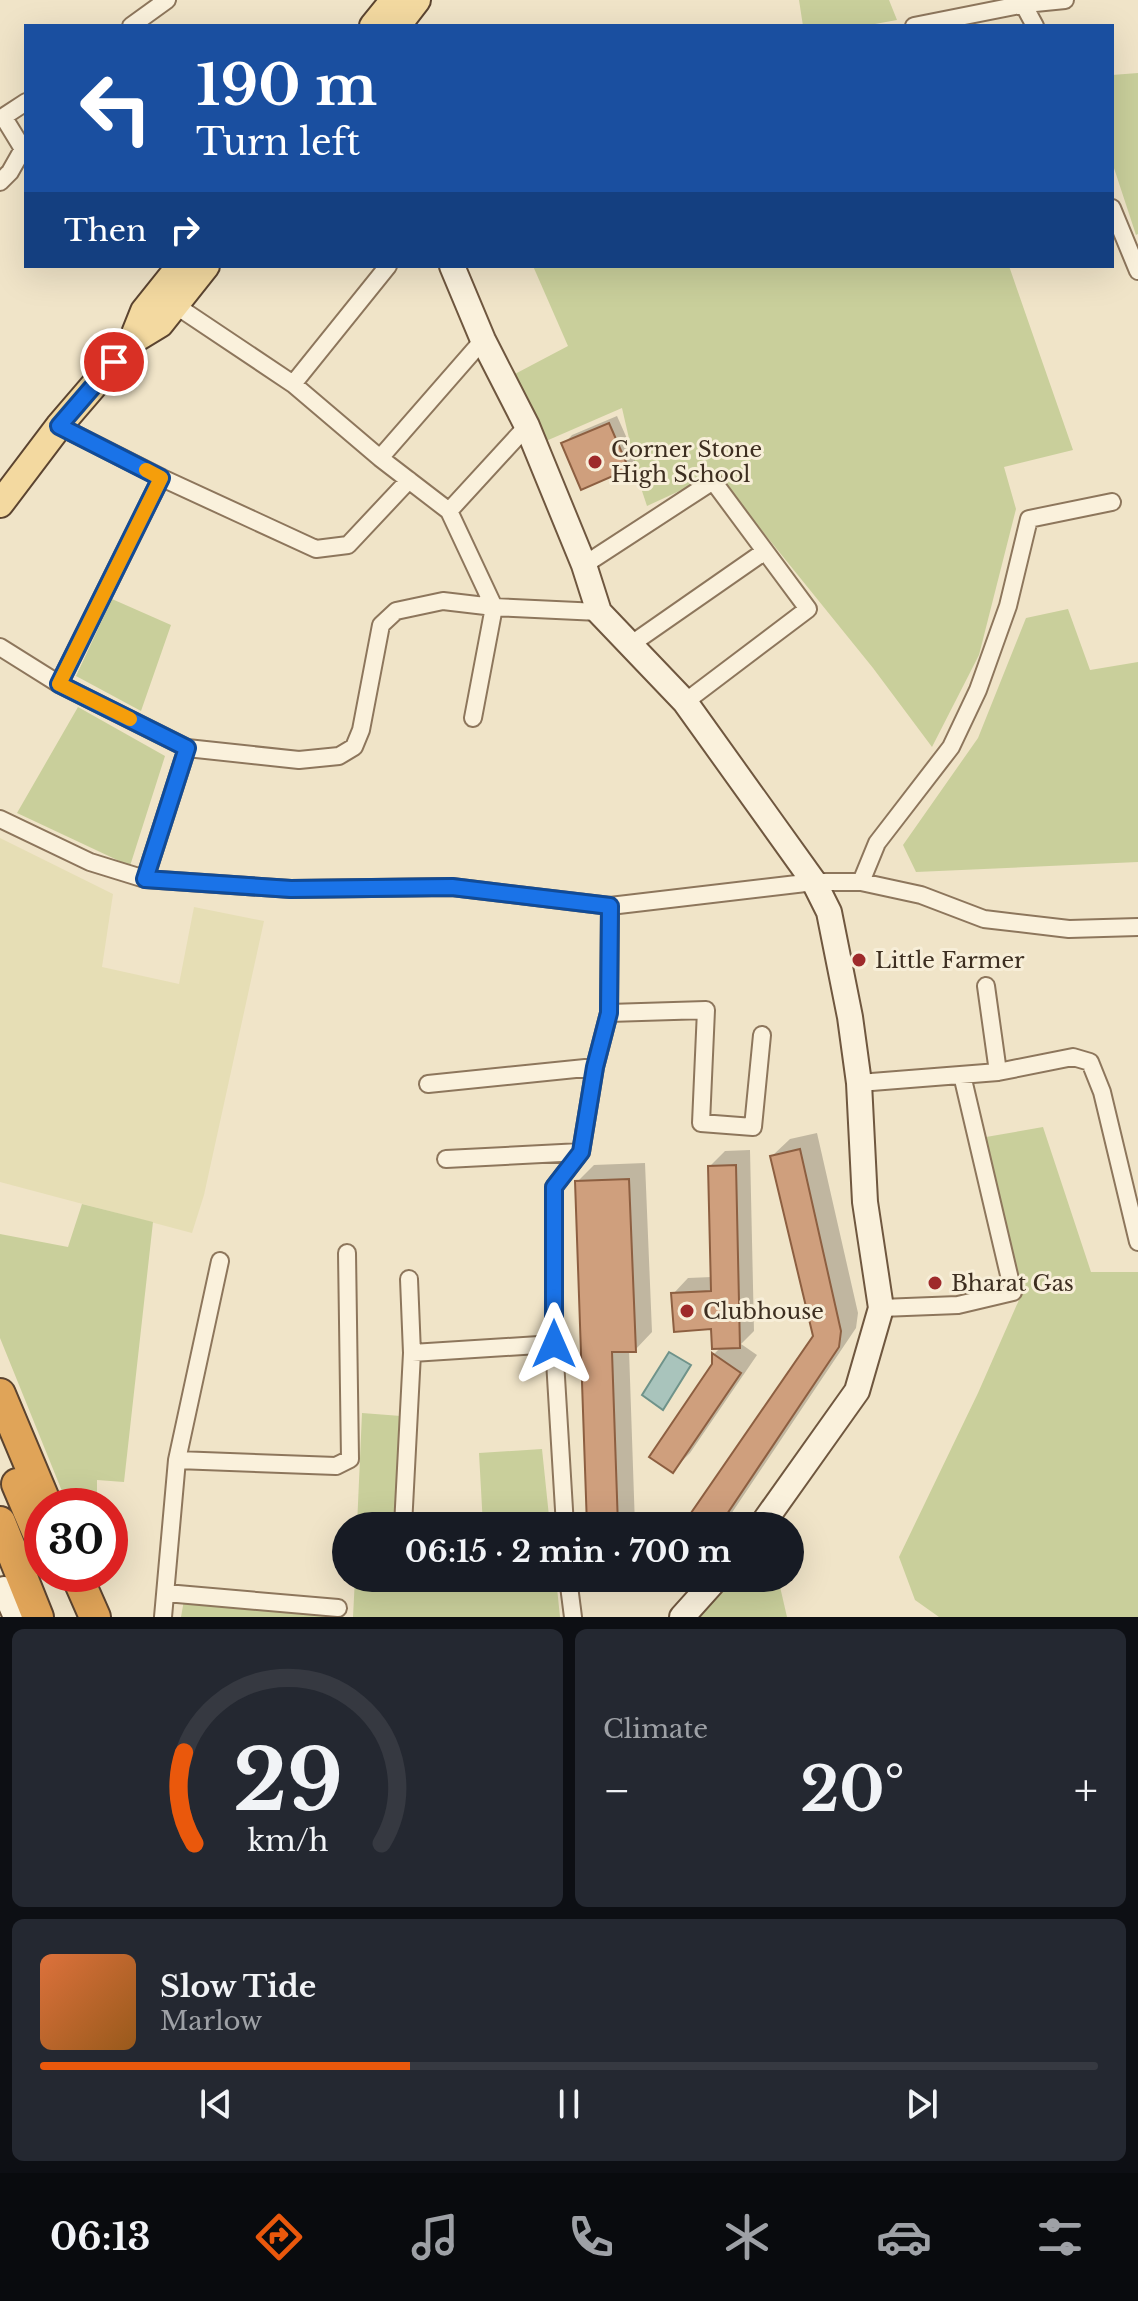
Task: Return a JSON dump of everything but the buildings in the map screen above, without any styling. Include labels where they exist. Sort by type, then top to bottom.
[{"type":"highway","points":[[0,1394],[39,1488]]},
{"type":"highway","points":[[0,1445],[24,1501]]},
{"type":"highway","points":[[0,1522],[38,1617]]},
{"type":"highway","points":[[2,1583],[23,1617]]},
{"type":"highway","points":[[63,1592],[74,1617]]},
{"type":"highway","points":[[84,1592],[95,1617]]},
{"type":"main road","points":[[379,24],[407,14]]},
{"type":"main road","points":[[132,341],[144,311],[178,268]]},
{"type":"main road","points":[[0,504],[59,426],[132,341],[160,324],[204,268]]},
{"type":"street","points":[[923,24],[1023,2],[1065,0]]},
{"type":"street","points":[[133,24],[161,1]]},
{"type":"street","points":[[1023,2],[1034,24]]},
{"type":"street","points":[[0,182],[10,172],[23,149],[2,119],[24,103]]},
{"type":"street","points":[[1114,213],[1138,271]]},
{"type":"street","points":[[293,384],[386,268]]},
{"type":"street","points":[[453,268],[483,340],[527,426],[584,565],[599,612],[685,702],[814,882],[829,912],[850,1017],[859,1083],[865,1202],[881,1308],[857,1391],[771,1512]]},
{"type":"street","points":[[175,305],[293,384],[380,458],[449,511],[494,607],[473,718]]},
{"type":"street","points":[[380,458],[483,340]]},
{"type":"street","points":[[59,426],[161,478],[316,549],[348,545],[409,480]]},
{"type":"street","points":[[449,511],[527,426]]},
{"type":"street","points":[[59,684],[161,478]]},
{"type":"street","points":[[584,565],[713,481],[808,609],[685,702]]},
{"type":"street","points":[[861,882],[877,843],[951,747],[978,690],[1008,606],[1029,519],[1112,502]]},
{"type":"street","points":[[630,645],[765,551]]},
{"type":"street","points":[[0,647],[59,684],[187,748],[299,760],[339,756],[354,747],[361,730],[381,625],[396,611],[443,601],[599,612]]},
{"type":"street","points":[[145,879],[187,748]]},
{"type":"street","points":[[0,819],[90,862],[145,879],[291,889],[452,887],[610,906],[814,882],[861,882],[921,895],[984,919],[1069,929],[1138,927]]},
{"type":"street","points":[[564,1512],[554,1344],[554,1187],[581,1152],[595,1067],[609,1013],[610,906]]},
{"type":"street","points":[[986,986],[998,1072]]},
{"type":"street","points":[[609,1013],[706,1010],[701,1123],[753,1127],[762,1035]]},
{"type":"street","points":[[859,1083],[998,1072],[1073,1057],[1090,1062],[1102,1092],[1138,1242]]},
{"type":"street","points":[[428,1084],[595,1067]]},
{"type":"street","points":[[881,1308],[958,1305],[1013,1292],[962,1075]]},
{"type":"street","points":[[446,1159],[581,1152]]},
{"type":"street","points":[[177,1460],[336,1466],[350,1459],[347,1253]]},
{"type":"street","points":[[163,1617],[177,1460],[220,1261]]},
{"type":"street","points":[[404,1512],[412,1353],[409,1279]]},
{"type":"street","points":[[412,1353],[554,1344]]},
{"type":"street","points":[[2,1583],[16,1617]]},
{"type":"street","points":[[570,1592],[573,1617]]},
{"type":"street","points":[[682,1617],[704,1592]]},
{"type":"street","points":[[166,1593],[338,1608]]},
{"type":"shaded area","points":[[0,838],[113,894],[102,967],[179,984],[194,907],[264,921],[204,1195],[192,1233],[0,1182]]},
{"type":"green space","points":[[799,0],[889,0],[897,20],[875,24],[803,24]]},
{"type":"green space","points":[[1138,73],[1136,235],[1114,168],[1114,75]]},
{"type":"green space","points":[[534,268],[1010,268],[1073,450],[1004,467],[1016,509],[979,655],[932,747],[873,668],[716,474],[647,506],[622,408],[546,441],[513,375],[568,346]]},
{"type":"green space","points":[[112,599],[171,625],[141,711],[76,676]]},
{"type":"green space","points":[[1068,609],[1090,670],[1138,662],[1138,862],[916,872],[903,845],[978,738],[1026,618]]},
{"type":"green space","points":[[78,707],[165,756],[130,866],[17,813]]},
{"type":"green space","points":[[1043,1127],[1091,1272],[1138,1272],[1138,1617],[939,1617],[915,1600],[899,1557],[1022,1293],[986,1137]]},
{"type":"green space","points":[[82,1204],[153,1222],[124,1482],[97,1480],[97,1488],[61,1488],[0,1338],[0,1234],[68,1247]]},
{"type":"green space","points":[[362,1413],[401,1416],[397,1512],[358,1512]]},
{"type":"green space","points":[[542,1449],[549,1512],[482,1512],[479,1453]]},
{"type":"green space","points":[[354,1592],[557,1592],[560,1617],[353,1617]]},
{"type":"green space","points":[[720,1592],[781,1592],[787,1617],[698,1617]]},
{"type":"green space","points":[[184,1600],[344,1617],[181,1617]]},
{"type":"water","points":[[669,1352],[691,1365],[663,1410],[642,1395]]},
{"type":"slow traffic","points":[[130,719],[59,684],[161,478],[146,470]]},
{"type":"place","name":"Corner Stone High School","points":[[595,462]]},
{"type":"place","name":"Little Farmer","points":[[859,960]]},
{"type":"place","name":"Bharat Gas","points":[[935,1283]]},
{"type":"place","name":"Clubhouse","points":[[687,1311]]},
{"type":"route","points":[[114,362],[59,426],[161,478],[59,684],[187,748],[145,879],[291,889],[452,887],[610,906],[609,1013],[595,1067],[581,1152],[554,1187],[554,1344]]}]
